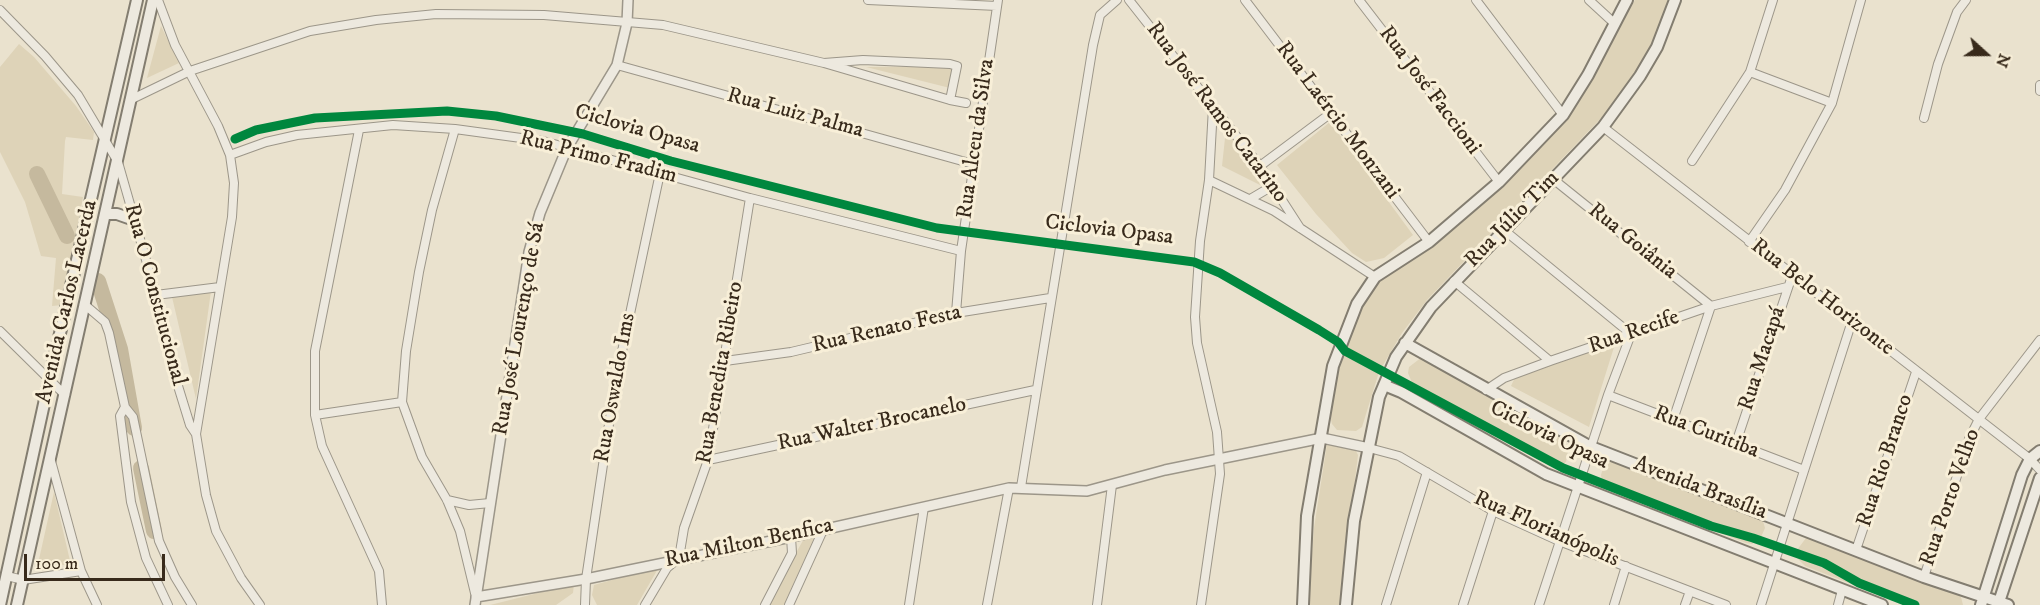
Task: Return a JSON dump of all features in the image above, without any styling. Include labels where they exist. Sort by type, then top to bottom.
[{"type":"main road","name":"Avenida Carlos Lacerda","points":[[0,605],[49,381],[138,0]]},
{"type":"main road","name":"Avenida Carlos Lacerda","points":[[17,605],[51,462],[84,304],[153,0]]},
{"type":"main road","points":[[1304,605],[1307,516],[1333,366],[1357,304],[1375,277],[1430,242],[1499,182],[1563,115],[1588,75],[1627,0]]},
{"type":"main road","name":"Rua Júlio Tim","points":[[1346,605],[1354,521],[1369,448],[1384,385],[1405,343],[1431,306],[1603,127],[1640,76],[1657,47],[1676,0]]},
{"type":"main road","points":[[105,214],[121,215],[134,220]]},
{"type":"main road","name":"Avenida Brasília","points":[[1405,343],[1485,390],[1591,447],[1788,522],[1983,601],[2002,604]]},
{"type":"main road","name":"Avenida Brasília","points":[[1384,385],[1401,392],[1546,474],[1882,605]]},
{"type":"main road","points":[[1983,601],[2022,475],[2030,459],[2040,451]]},
{"type":"main road","points":[[2002,604],[2040,478]]},
{"type":"street","points":[[158,0],[175,45],[219,126],[230,155],[234,183],[232,217],[196,434]]},
{"type":"street","name":"Rua José Lourenço de Sá","points":[[475,601],[529,252],[540,213],[567,148],[617,65],[627,23],[628,0]]},
{"type":"street","points":[[868,0],[998,3]]},
{"type":"street","points":[[1021,487],[1093,45],[1100,15],[1117,0]]},
{"type":"street","name":"Rua José Ramos Catarino","points":[[1129,0],[1260,166],[1300,228]]},
{"type":"street","name":"Rua Laércio Monzani","points":[[1245,0],[1430,242]]},
{"type":"street","name":"Rua José Faccioni","points":[[1359,0],[1499,182]]},
{"type":"street","points":[[1476,0],[1563,115]]},
{"type":"street","points":[[1589,0],[1614,23]]},
{"type":"street","points":[[1692,161],[1750,72],[1773,0]]},
{"type":"street","points":[[1749,242],[1785,190],[1832,103],[1861,0]]},
{"type":"street","points":[[1924,118],[1938,64],[1957,12],[1966,0]]},
{"type":"street","name":"Rua Alceu da Silva","points":[[956,313],[961,251],[998,3]]},
{"type":"street","name":"Rua O Constitucional","points":[[0,10],[45,56],[78,95],[118,162],[156,294],[178,386],[190,425],[196,434],[206,495],[216,531],[241,578],[261,605]]},
{"type":"street","points":[[130,100],[190,71],[310,31],[376,20],[436,14],[490,14],[544,15],[663,25],[824,63],[966,103]]},
{"type":"street","points":[[824,63],[863,60],[955,64],[957,66],[950,100]]},
{"type":"street","name":"Rua Luiz Palma","points":[[617,65],[974,164]]},
{"type":"street","points":[[1750,72],[1832,103]]},
{"type":"street","points":[[2040,85],[2040,91]]},
{"type":"street","points":[[1201,605],[1218,497],[1219,459],[1217,432],[1197,343],[1195,317],[1200,241],[1209,180],[1213,107]]},
{"type":"street","points":[[1260,166],[1331,113]]},
{"type":"street","name":"Rua Primo Fradim","points":[[230,155],[266,142],[297,135],[393,125],[455,129],[543,141],[750,198],[961,251]]},
{"type":"street","name":"Rua Belo Horizonte","points":[[1603,127],[2030,459],[2040,470]]},
{"type":"street","points":[[455,129],[432,210],[419,272],[406,351],[402,402],[422,458],[447,500],[460,531],[475,601]]},
{"type":"street","points":[[359,130],[315,351],[315,415],[322,446],[380,571],[382,605]]},
{"type":"street","name":"Rua Oswaldo Ims","points":[[585,605],[586,579],[615,384],[633,289],[660,173]]},
{"type":"street","name":"Rua Goiânia","points":[[1553,179],[1711,306]]},
{"type":"street","points":[[1209,180],[1252,198],[1375,277]]},
{"type":"street","points":[[1252,198],[1274,185]]},
{"type":"street","name":"Rua Benedita Ribeiro","points":[[679,558],[684,528],[708,460],[750,198]]},
{"type":"street","points":[[1504,230],[1632,334],[1608,395],[1539,605]]},
{"type":"street","name":"Rua Macapá","points":[[1736,443],[1792,276]]},
{"type":"street","points":[[1454,281],[1550,361]]},
{"type":"street","points":[[156,294],[220,287]]},
{"type":"street","name":"Rua Recife","points":[[1485,390],[1504,378],[1711,306],[1787,287]]},
{"type":"street","name":"Rua Renato Festa","points":[[725,361],[791,352],[956,313],[1050,298]]},
{"type":"street","points":[[84,304],[105,322],[109,333],[125,407],[133,417],[159,541],[174,577],[192,605]]},
{"type":"street","points":[[1673,420],[1711,306]]},
{"type":"street","points":[[1761,605],[1852,321]]},
{"type":"street","points":[[0,331],[65,395]]},
{"type":"street","name":"Rua Porto Velho","points":[[1924,577],[1969,440],[1979,419],[2040,340]]},
{"type":"street","name":"Rua Rio Branco","points":[[1856,550],[1916,372]]},
{"type":"street","name":"Rua Walter Brocanelo","points":[[708,460],[1035,390]]},
{"type":"street","name":"Rua Curitiba","points":[[1608,395],[1804,470]]},
{"type":"street","points":[[315,415],[402,402]]},
{"type":"street","points":[[125,407],[120,416],[131,502],[146,558],[168,605]]},
{"type":"street","points":[[1322,438],[1369,448]]},
{"type":"street","name":"Rua Milton Benfica","points":[[475,601],[791,537],[1009,488],[1087,490],[1165,470],[1322,438]]},
{"type":"street","points":[[1301,442],[1314,451],[1318,460]]},
{"type":"street","name":"Rua Florianópolis","points":[[1369,448],[1399,456],[1493,511],[1559,541],[1726,605]]},
{"type":"street","points":[[51,462],[81,571],[97,605]]},
{"type":"street","points":[[1386,605],[1427,472]]},
{"type":"street","points":[[1097,605],[1112,485]]},
{"type":"street","points":[[987,605],[1009,488]]},
{"type":"street","points":[[447,500],[470,506],[490,502]]},
{"type":"street","points":[[909,605],[924,507]]},
{"type":"street","points":[[1463,605],[1493,511]]},
{"type":"street","points":[[789,605],[824,528]]},
{"type":"street","points":[[765,605],[792,553],[791,537]]},
{"type":"street","points":[[645,605],[667,568],[679,558]]},
{"type":"street","points":[[1614,605],[1626,566]]},
{"type":"street","points":[[6,576],[23,580],[81,571]]},
{"type":"street","points":[[1838,605],[1842,590]]},
{"type":"street","points":[[1685,605],[1689,591]]},
{"type":"shaded area","points":[[1635,0],[1668,0],[1653,43],[1636,71],[1605,114],[1427,300],[1402,333],[1379,372],[1362,427],[1356,431],[1337,430],[1332,424],[1330,415],[1337,367],[1359,305],[1378,279],[1434,240],[1517,171],[1544,143],[1567,114]]},
{"type":"shaded area","points":[[161,26],[179,63],[147,78]]},
{"type":"shaded area","points":[[19,44],[34,57],[76,106],[94,132],[93,140],[66,137],[65,141],[62,194],[83,197],[63,305],[52,306],[56,258],[41,256],[25,202],[0,152],[0,67]]},
{"type":"shaded area","points":[[955,66],[950,88],[866,67]]},
{"type":"shaded area","points":[[1330,122],[1413,235],[1384,258],[1366,262],[1352,253],[1316,214],[1277,165]]},
{"type":"shaded area","points":[[1226,129],[1266,188],[1222,166]]},
{"type":"shaded area","points":[[211,291],[196,399],[172,297]]},
{"type":"shaded area","points":[[1615,344],[1589,427],[1511,386],[1517,373]]},
{"type":"shaded area","points":[[1422,357],[1565,439],[1568,451],[1566,462],[1556,469],[1413,385],[1408,373],[1409,367]]},
{"type":"shaded area","points":[[1333,442],[1354,447],[1358,455],[1340,605],[1308,605],[1314,528],[1327,444]]},
{"type":"shaded area","points":[[1613,459],[1758,515],[1765,528],[1761,537],[1752,544],[1746,543],[1607,488],[1602,483],[1601,475],[1603,468]]},
{"type":"shaded area","points":[[54,492],[71,565],[38,564]]},
{"type":"shaded area","points":[[806,535],[817,538],[787,605],[767,605]]},
{"type":"shaded area","points":[[1812,537],[1955,591],[1961,597],[1963,605],[1905,605],[1805,566],[1797,558],[1797,550],[1806,538]]},
{"type":"shaded area","points":[[659,567],[637,605],[597,605],[592,595],[594,585]]},
{"type":"shaded area","points":[[574,584],[573,593],[556,605],[490,605]]},
{"type":"waterway","points":[[37,174],[67,236]]},
{"type":"waterway","points":[[98,281],[120,349],[134,428]]},
{"type":"waterway","points":[[141,468],[154,531]]},
{"type":"cycle path","name":"Ciclovia Opasa","points":[[235,139],[256,130],[315,118],[447,111],[496,116],[583,134],[671,161],[937,228],[1194,262],[1220,273],[1319,330],[1338,342],[1345,351],[1563,468],[1711,526],[1824,563],[1859,583],[1915,605]]}]
